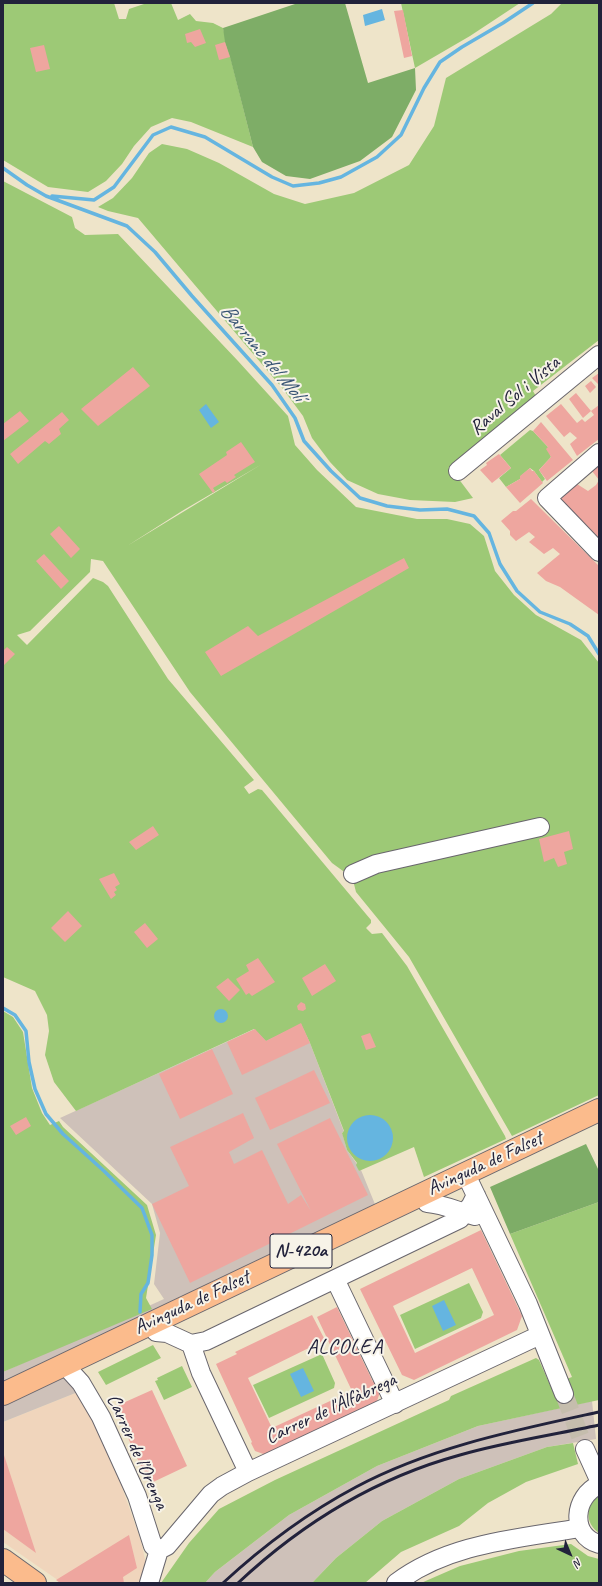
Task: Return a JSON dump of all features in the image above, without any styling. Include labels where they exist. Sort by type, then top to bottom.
[{"type":"main road","name":"Avinguda de Falset","points":[[3,1394],[599,1110]]},
{"type":"main road","name":"Avinguda de Falset","points":[[3,1405],[427,1203],[473,1189],[599,1122]]},
{"type":"main road","points":[[3,1560],[35,1583]]},
{"type":"main road","points":[[3,1576],[12,1583]]},
{"type":"street","name":"Raval Sol i Vista","points":[[458,471],[599,355]]},
{"type":"street","points":[[599,453],[547,498],[599,552]]},
{"type":"street","points":[[353,874],[383,862],[417,853],[499,838],[540,827]]},
{"type":"street","points":[[473,1189],[528,1304],[564,1394]]},
{"type":"street","name":"Avinguda de Falset","points":[[156,1332],[167,1334],[191,1344],[206,1342],[460,1219],[465,1213],[473,1189]]},
{"type":"street","points":[[427,1203],[441,1204],[480,1217],[489,1222]]},
{"type":"street","points":[[335,1279],[395,1404]]},
{"type":"street","name":"Carrer de l'Àlfàbrega","points":[[159,1550],[167,1546],[211,1494],[222,1486],[248,1472],[540,1335]]},
{"type":"street","points":[[191,1344],[201,1373],[248,1472]]},
{"type":"street","name":"Carrer de l'Orenga","points":[[72,1372],[101,1417],[137,1496],[153,1546],[159,1550]]},
{"type":"street","points":[[585,1449],[599,1480]]},
{"type":"street","points":[[599,1485],[587,1492],[583,1498],[579,1508],[578,1518],[580,1528],[588,1538],[599,1544]]},
{"type":"street","points":[[396,1583],[407,1575],[432,1562],[471,1548],[510,1539],[580,1528]]},
{"type":"street","points":[[149,1583],[159,1550]]},
{"type":"shaded area","points":[[301,1023],[344,1132],[342,1132],[347,1150],[357,1164],[359,1171],[361,1170],[379,1214],[66,1370],[78,1392],[3,1422],[3,1372],[164,1299],[154,1284],[160,1233],[152,1204],[60,1118],[255,1029]]},
{"type":"shaded area","points":[[78,1392],[113,1462],[141,1541],[150,1583],[62,1583],[3,1542],[3,1422]]},
{"type":"shaded area","points":[[592,1401],[596,1439],[547,1447],[459,1479],[382,1521],[336,1558],[312,1583],[205,1583],[215,1572],[289,1515],[377,1466],[478,1426]]},
{"type":"green space","points":[[3,3],[114,3],[119,19],[126,19],[129,9],[147,3],[171,3],[178,20],[190,14],[196,21],[213,23],[223,28],[253,147],[191,122],[172,118],[151,127],[134,146],[122,164],[106,181],[88,192],[48,187],[3,160]]},
{"type":"green space","points":[[298,3],[345,3],[368,83],[415,68],[416,90],[392,137],[360,161],[310,179],[286,176],[262,162],[253,147],[225,42],[223,28]]},
{"type":"green space","points":[[401,3],[520,3],[470,36],[415,68]]},
{"type":"green space","points":[[562,3],[599,3],[599,340],[533,391],[537,398],[452,470],[473,498],[455,502],[410,500],[378,494],[347,480],[330,462],[312,438],[303,416],[283,389],[138,218],[108,211],[98,207],[113,198],[132,178],[149,153],[162,144],[187,149],[219,163],[274,194],[305,204],[354,193],[409,165],[434,126],[446,78],[551,14]]},
{"type":"green space","points":[[3,181],[72,217],[75,228],[85,235],[118,234],[288,416],[295,445],[317,470],[356,507],[417,519],[447,519],[470,524],[484,536],[495,571],[514,595],[536,615],[581,640],[599,663],[599,1095],[512,1136],[409,957],[356,892],[353,874],[343,871],[332,863],[190,692],[103,561],[91,559],[90,572],[30,631],[17,635],[27,645],[93,578],[108,586],[168,679],[254,780],[244,787],[249,794],[258,789],[262,790],[371,920],[371,923],[366,928],[372,934],[382,933],[407,966],[506,1139],[424,1177],[414,1147],[359,1171],[356,1165],[357,1163],[347,1150],[342,1133],[344,1131],[310,1043],[301,1024],[266,1041],[254,1029],[76,1111],[54,1082],[45,1055],[49,1031],[47,1015],[35,991],[3,977]],"holes":[[[262,464],[127,546],[182,511]]]},
{"type":"green space","points":[[530,430],[533,431],[548,447],[551,457],[539,470],[545,479],[542,482],[530,468],[521,476],[520,479],[506,487],[499,478],[511,468],[500,455]]},
{"type":"green space","points":[[3,1011],[13,1017],[23,1032],[32,1088],[42,1113],[50,1125],[59,1121],[63,1127],[147,1205],[156,1235],[146,1298],[152,1309],[3,1372]]},
{"type":"green space","points":[[586,1144],[599,1171],[599,1202],[510,1234],[490,1187]]},
{"type":"green space","points":[[599,1202],[599,1400],[478,1426],[377,1466],[289,1515],[215,1572],[205,1583],[161,1583],[189,1543],[219,1509],[275,1480],[449,1400],[451,1396],[536,1358],[539,1360],[550,1385],[572,1377],[510,1234]]},
{"type":"green space","points":[[469,1283],[483,1312],[481,1318],[415,1349],[400,1315]]},
{"type":"green space","points":[[153,1345],[161,1358],[106,1385],[98,1372]]},
{"type":"green space","points":[[322,1354],[335,1383],[334,1388],[269,1418],[253,1385]]},
{"type":"green space","points":[[182,1366],[192,1387],[164,1400],[155,1381],[158,1380],[157,1378]]},
{"type":"green space","points":[[573,1443],[578,1464],[526,1482],[488,1503],[459,1526],[401,1552],[365,1583],[312,1583],[336,1558],[382,1521],[459,1479],[547,1447]]},
{"type":"green space","points":[[599,1496],[599,1533],[591,1524],[588,1514],[594,1500]]},
{"type":"green space","points":[[571,1544],[588,1556],[599,1559],[599,1583],[421,1583],[460,1566],[519,1551]]},
{"type":"water","points":[[382,9],[385,20],[365,26],[363,15]]},
{"type":"water","points":[[206,404],[219,422],[211,428],[199,410]]},
{"type":"water","points":[[218,1009],[224,1009],[228,1013],[228,1019],[224,1023],[218,1023],[214,1019],[214,1013]]},
{"type":"water","points":[[375,1115],[379,1116],[389,1125],[392,1129],[392,1147],[383,1157],[375,1161],[365,1161],[357,1157],[348,1147],[347,1133],[351,1125],[361,1116]]},
{"type":"water","points":[[444,1300],[456,1325],[443,1331],[432,1306]]},
{"type":"water","points":[[303,1368],[314,1391],[301,1397],[290,1374]]},
{"type":"building","points":[[403,10],[412,56],[404,58],[394,11]]},
{"type":"building","points":[[200,29],[206,43],[195,47],[191,42],[187,43],[185,34]]},
{"type":"building","points":[[225,42],[230,57],[219,60],[215,45]]},
{"type":"building","points":[[44,45],[50,69],[36,72],[30,48]]},
{"type":"building","points":[[133,367],[150,386],[98,426],[81,409]]},
{"type":"building","points":[[599,373],[599,385],[592,378]]},
{"type":"building","points":[[591,381],[596,387],[590,393],[585,386]]},
{"type":"building","points":[[576,393],[591,411],[583,418],[569,399]]},
{"type":"building","points":[[561,404],[577,423],[582,419],[585,422],[594,415],[591,411],[599,405],[599,439],[577,456],[570,444],[577,438],[570,432],[564,437],[546,416]]},
{"type":"building","points":[[20,411],[29,421],[3,441],[3,424]]},
{"type":"building","points":[[62,412],[69,420],[59,429],[61,434],[49,444],[45,441],[18,464],[10,454]]},
{"type":"building","points":[[541,422],[573,460],[547,481],[539,470],[551,457],[546,449],[548,447],[533,431]]},
{"type":"building","points":[[241,442],[255,462],[234,475],[236,477],[227,483],[225,481],[213,488],[215,491],[213,493],[199,474],[227,455],[226,452]]},
{"type":"building","points":[[499,454],[511,468],[492,483],[480,470],[487,465],[486,463]]},
{"type":"building","points":[[599,465],[599,480],[592,471]]},
{"type":"building","points":[[530,468],[543,483],[520,503],[506,487],[520,479],[520,476]]},
{"type":"building","points":[[599,480],[599,538],[561,500],[563,495],[577,484],[588,491],[596,485]]},
{"type":"building","points":[[531,499],[599,566],[599,615],[560,587],[546,581],[537,573],[560,554],[553,548],[544,554],[529,542],[535,537],[529,532],[516,541],[501,521]]},
{"type":"building","points":[[59,526],[80,549],[71,558],[50,534]]},
{"type":"building","points":[[44,554],[69,581],[61,589],[36,561]]},
{"type":"building","points":[[404,558],[409,568],[221,676],[205,652],[248,626],[258,636]]},
{"type":"building","points":[[7,647],[15,654],[3,666],[3,651]]},
{"type":"building","points":[[153,826],[159,835],[136,850],[129,842]]},
{"type":"building","points":[[569,831],[573,849],[564,852],[567,864],[558,867],[554,858],[544,862],[539,839]]},
{"type":"building","points":[[114,873],[120,884],[115,887],[117,890],[114,892],[116,895],[111,899],[99,879]]},
{"type":"building","points":[[68,911],[82,926],[65,942],[51,928]]},
{"type":"building","points":[[145,923],[158,939],[147,948],[134,932]]},
{"type":"building","points":[[258,958],[275,982],[252,996],[249,993],[246,995],[236,979],[249,971],[246,965]]},
{"type":"building","points":[[325,964],[336,981],[312,996],[302,978]]},
{"type":"building","points":[[228,978],[240,990],[229,1001],[216,987]]},
{"type":"building","points":[[301,1002],[305,1004],[306,1009],[303,1011],[298,1010],[297,1006]]},
{"type":"building","points":[[301,1023],[310,1043],[242,1075],[227,1042],[255,1029],[266,1041]]},
{"type":"building","points":[[370,1033],[376,1047],[366,1050],[361,1036]]},
{"type":"building","points":[[212,1049],[233,1094],[180,1119],[159,1074]]},
{"type":"building","points":[[314,1070],[330,1103],[270,1130],[255,1098]]},
{"type":"building","points":[[243,1113],[254,1138],[229,1152],[234,1164],[262,1150],[288,1204],[301,1195],[311,1211],[277,1144],[330,1118],[368,1195],[190,1283],[152,1204],[189,1186],[170,1147]]},
{"type":"building","points":[[26,1117],[31,1126],[16,1135],[10,1126]]},
{"type":"building","points":[[481,1230],[522,1316],[517,1330],[414,1380],[402,1375],[360,1289]],"holes":[[[472,1268],[494,1315],[415,1353],[393,1306]]]},
{"type":"building","points":[[337,1307],[373,1382],[375,1381],[380,1392],[375,1407],[269,1456],[255,1451],[216,1364],[237,1354],[235,1352],[312,1315],[325,1340],[248,1378],[272,1428],[352,1391],[317,1317]]},
{"type":"building","points":[[152,1390],[187,1466],[149,1484],[114,1407]]},
{"type":"building","points":[[3,1452],[36,1553],[3,1529]]},
{"type":"building","points":[[129,1535],[137,1568],[123,1577],[124,1583],[60,1583],[56,1580]]},
{"type":"waterway","points":[[52,196],[94,200],[114,187],[153,135],[171,127],[205,137],[272,177],[293,186],[319,183],[341,177],[377,157],[401,135],[424,88],[440,62],[533,3]]},
{"type":"waterway","name":"Barranc del Molí","points":[[3,168],[46,196],[127,226],[155,252],[192,296],[272,385],[295,418],[304,441],[331,471],[360,498],[387,506],[420,510],[447,509],[474,516],[489,533],[500,564],[517,591],[540,612],[570,624],[588,636],[599,654]]},
{"type":"waterway","points":[[3,1008],[15,1015],[26,1031],[29,1062],[35,1089],[46,1114],[63,1134],[142,1208],[152,1235],[152,1255],[148,1283],[141,1294],[140,1312]]},
{"type":"tunnel","points":[[564,1394],[585,1449]]},
{"type":"railway","points":[[223,1583],[270,1543],[303,1519],[338,1497],[385,1473],[444,1450],[474,1441],[599,1412]]},
{"type":"railway","points":[[238,1583],[287,1541],[314,1523],[369,1490],[399,1476],[477,1450],[599,1425]]},
{"type":"district","name":"ALCOLEA","points":[[345,1347]]}]
